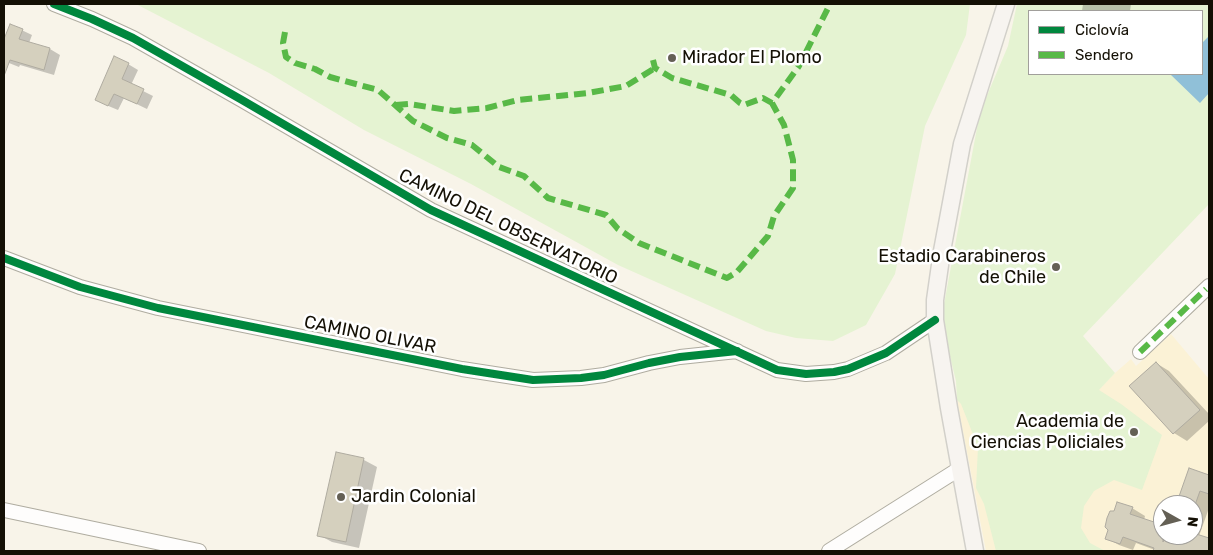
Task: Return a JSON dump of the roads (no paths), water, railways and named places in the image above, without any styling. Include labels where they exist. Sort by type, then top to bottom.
[{"type":"main road","points":[[976,551],[959,469],[935,320],[935,300],[962,144],[1006,4]]},
{"type":"street","name":"CAMINO DEL OBSERVATORIO","points":[[54,4],[133,38],[431,210],[777,370],[806,374],[848,369],[875,359],[935,320]]},
{"type":"street","name":"CAMINO OLIVAR","points":[[4,258],[80,287],[158,308],[462,369],[533,380],[604,375],[665,360],[737,351]]},
{"type":"street","points":[[1140,352],[1208,289]]},
{"type":"street","points":[[829,551],[959,469]]},
{"type":"street","points":[[4,510],[199,551]]},
{"type":"water","points":[[1209,36],[1209,93],[1200,103],[1171,75],[1203,75],[1203,42]]},
{"type":"place","name":"Mirador El Plomo","points":[[672,58]]},
{"type":"place","name":"Estadio Carabineros de Chile","points":[[1056,267]]},
{"type":"place","name":"Academia de Ciencias Policiales","points":[[1134,432]]},
{"type":"place","name":"Jardin Colonial","points":[[341,497]]}]
